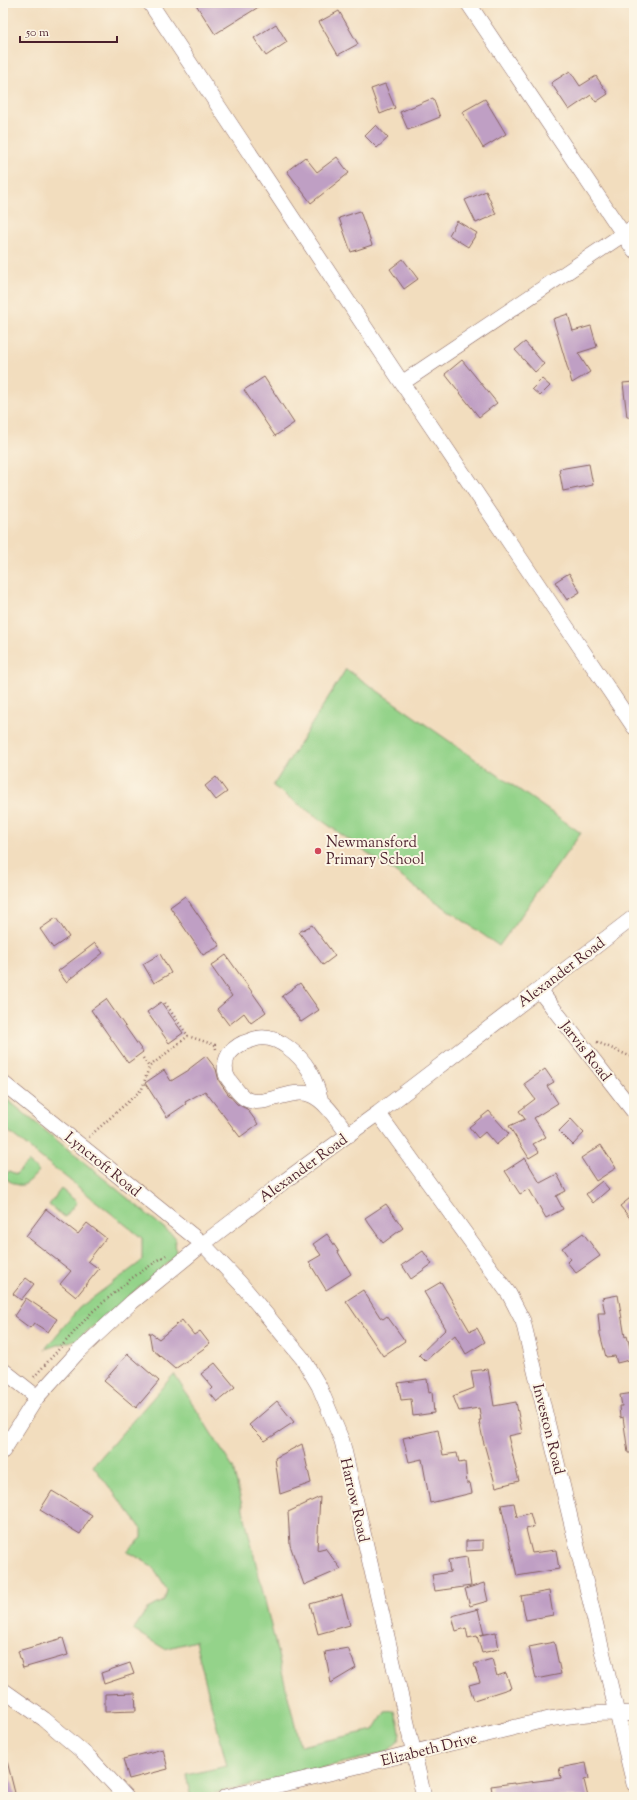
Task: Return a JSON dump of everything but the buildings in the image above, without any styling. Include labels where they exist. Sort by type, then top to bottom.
[{"type":"street","points":[[150,3],[402,383],[634,727]]},
{"type":"street","points":[[468,3],[629,230],[634,250]]},
{"type":"street","points":[[402,383],[629,230]]},
{"type":"street","name":"Alexander Road","points":[[3,1451],[36,1397],[77,1353],[132,1302],[203,1244],[286,1180],[349,1135],[634,917]]},
{"type":"street","name":"Jarvis Road","points":[[539,990],[634,1112]]},
{"type":"street","points":[[321,1101],[310,1095],[294,1093],[259,1101],[248,1100],[240,1094],[225,1075],[225,1068],[229,1055],[241,1042],[261,1038],[274,1039],[288,1048],[300,1058],[310,1070],[321,1101],[349,1135]]},
{"type":"street","name":"Lyncroft Road","points":[[3,1083],[203,1244]]},
{"type":"street","name":"Investon Road","points":[[378,1113],[509,1294],[523,1322],[634,1784]]},
{"type":"street","name":"Harrow Road","points":[[203,1244],[240,1283],[303,1359],[319,1386],[330,1411],[342,1442],[385,1634],[424,1797]]},
{"type":"street","points":[[3,1370],[36,1397]]},
{"type":"street","points":[[3,1690],[44,1720],[90,1758],[126,1797]]},
{"type":"street","name":"Elizabeth Drive","points":[[225,1797],[414,1753],[549,1719],[585,1714],[617,1712],[634,1714]]},
{"type":"path","points":[[165,1003],[188,1036],[215,1045],[217,1056]]},
{"type":"path","points":[[80,1145],[142,1089],[149,1067],[188,1036]]},
{"type":"path","points":[[577,1039],[601,1043],[634,1058]]},
{"type":"path","points":[[143,1058],[149,1067]]},
{"type":"green space","points":[[346,669],[581,833],[499,946],[273,786]]},
{"type":"green space","points":[[3,1096],[175,1237],[176,1256],[167,1264],[78,1339],[45,1349],[79,1308],[142,1261],[142,1238],[3,1127]]},
{"type":"green space","points":[[28,1162],[39,1171],[27,1183],[23,1185],[15,1184],[4,1177],[9,1171],[16,1174]]},
{"type":"green space","points":[[61,1189],[77,1202],[65,1217],[49,1205]]},
{"type":"green space","points":[[174,1374],[233,1468],[300,1746],[374,1730],[385,1712],[395,1711],[400,1735],[399,1739],[392,1748],[385,1753],[199,1797],[191,1797],[186,1775],[227,1766],[195,1641],[165,1649],[133,1630],[147,1609],[164,1601],[167,1590],[152,1566],[127,1551],[142,1538],[142,1529],[93,1466]]},
{"type":"place","name":"Newmansford Primary School","points":[[318,851]]}]
